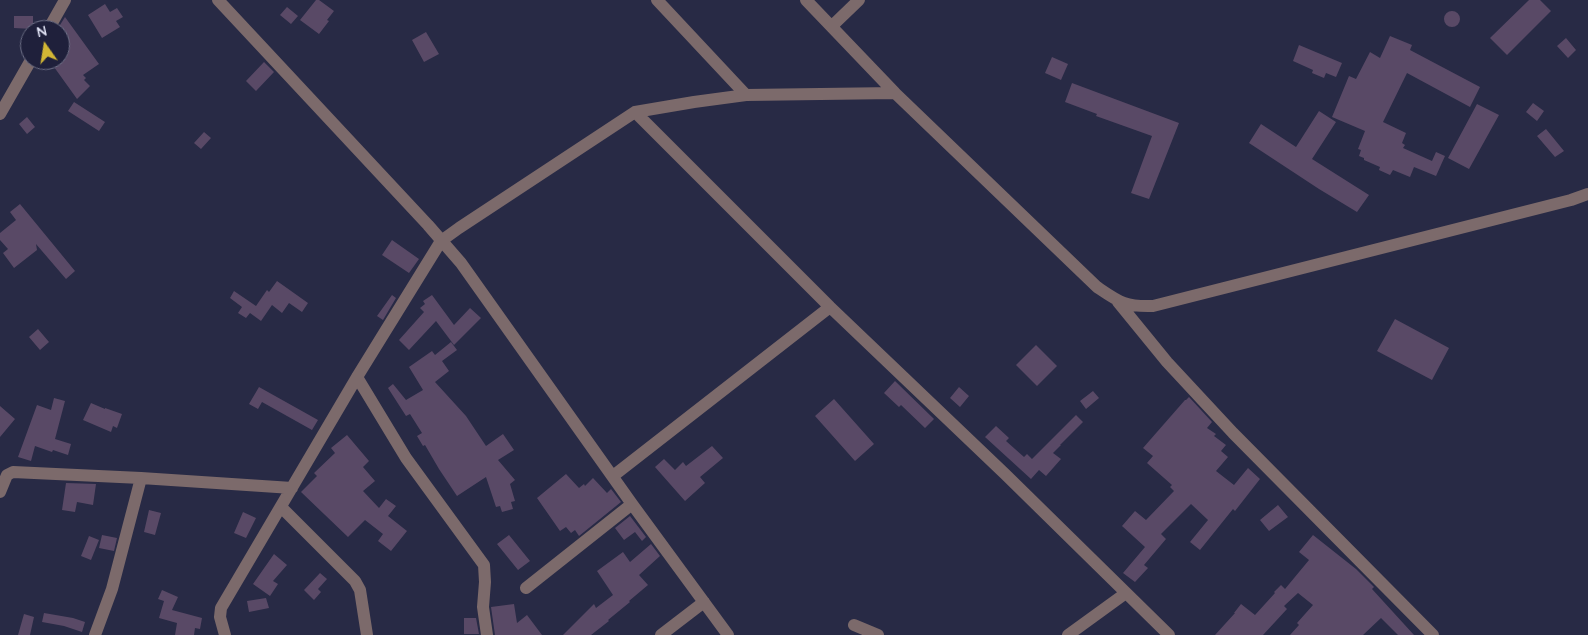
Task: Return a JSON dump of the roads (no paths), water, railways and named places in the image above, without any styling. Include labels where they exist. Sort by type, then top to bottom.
[{"type":"street","points":[[54,20],[65,0]]},
{"type":"street","points":[[218,0],[461,263],[632,504],[728,635]]},
{"type":"street","points":[[657,0],[746,95]]},
{"type":"street","points":[[806,0],[894,93],[1097,287],[1118,302],[1167,362],[1233,433],[1434,635]]},
{"type":"street","points":[[832,26],[859,0]]},
{"type":"street","points":[[0,114],[25,70]]},
{"type":"street","points":[[225,635],[220,617],[222,608],[357,377],[441,241],[635,112],[746,95],[894,93]]},
{"type":"street","points":[[635,112],[830,307],[1005,474],[1169,635]]},
{"type":"street","points":[[1118,302],[1135,306],[1153,306],[1552,205],[1588,194]]},
{"type":"street","points":[[613,476],[830,307]]},
{"type":"street","points":[[357,377],[406,458],[480,557],[484,565],[483,607],[487,635]]},
{"type":"street","points":[[0,492],[8,475],[13,472],[292,488]]},
{"type":"street","points":[[95,635],[112,589],[141,478]]},
{"type":"street","points":[[526,588],[632,504]]},
{"type":"street","points":[[281,506],[355,581],[360,590],[367,635]]},
{"type":"street","points":[[1068,635],[1126,593]]},
{"type":"street","points":[[661,635],[704,602]]},
{"type":"street","points":[[854,625],[878,635]]}]
